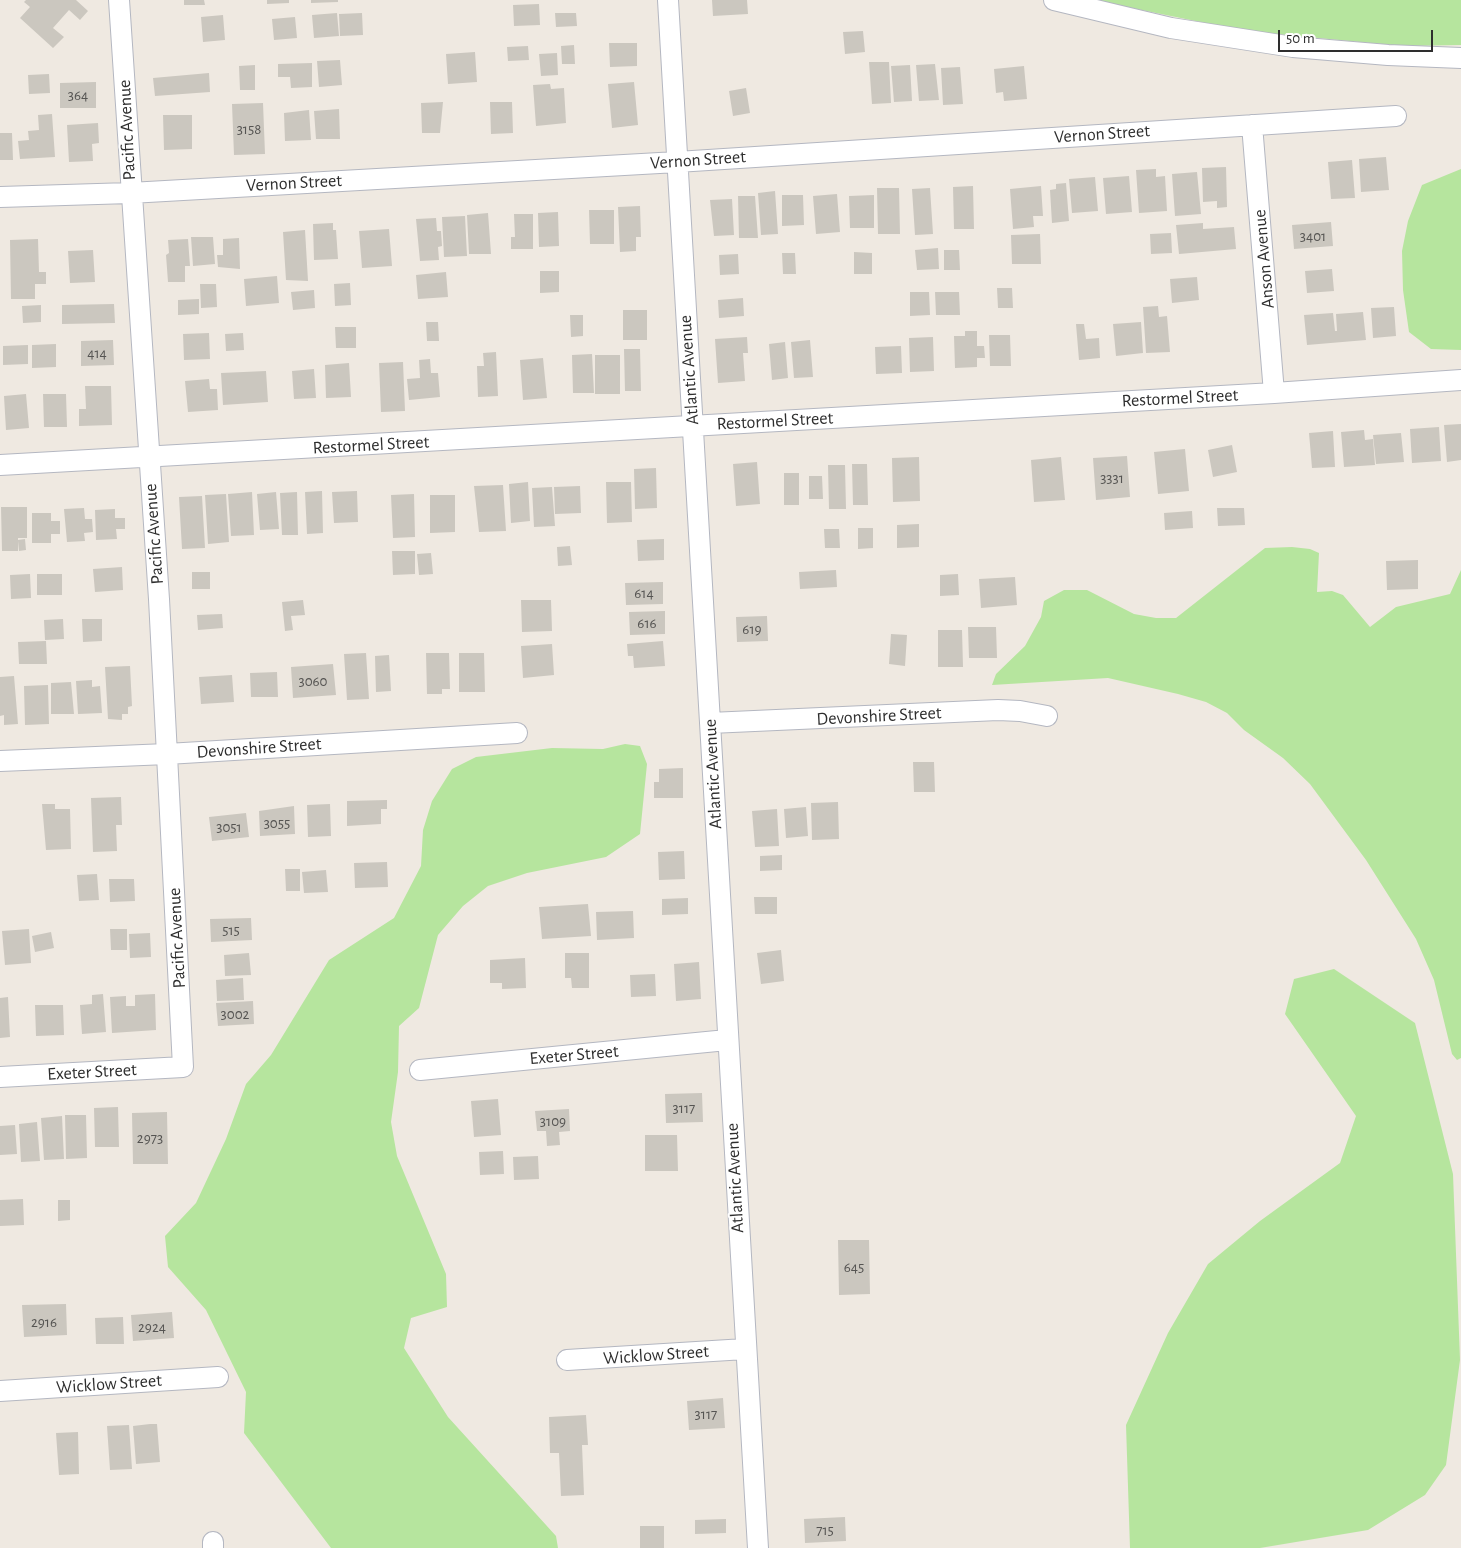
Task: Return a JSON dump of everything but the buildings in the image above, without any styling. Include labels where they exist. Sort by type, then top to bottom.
[{"type":"street","name":"Pacific Avenue","points":[[120,0],[130,193],[149,458],[167,754],[183,1068]]},
{"type":"street","name":"Atlantic Avenue","points":[[668,0],[758,1548]]},
{"type":"street","points":[[1054,0],[1171,28],[1293,46],[1388,55],[1461,58]]},
{"type":"street","name":"Vernon Street","points":[[0,196],[130,193],[677,162],[1396,116]]},
{"type":"street","name":"Anson Avenue","points":[[1252,125],[1274,393]]},
{"type":"street","name":"Restormel Street","points":[[0,465],[1274,393],[1461,380]]},
{"type":"street","name":"Devonshire Street","points":[[710,723],[998,710],[1020,711],[1047,716]]},
{"type":"street","name":"Devonshire Street","points":[[0,761],[167,754],[517,732]]},
{"type":"street","name":"Exeter Street","points":[[420,1070],[727,1040]]},
{"type":"street","name":"Exeter Street","points":[[0,1077],[183,1068]]},
{"type":"street","name":"Wicklow Street","points":[[568,1360],[745,1349]]},
{"type":"street","name":"Wicklow Street","points":[[0,1391],[218,1377]]},
{"type":"green space","points":[[1092,0],[1461,0],[1461,45],[1402,46],[1245,31]]},
{"type":"green space","points":[[1461,169],[1461,350],[1431,349],[1409,332],[1403,290],[1402,251],[1408,221],[1422,185]]},
{"type":"green space","points":[[1292,547],[1310,549],[1319,553],[1317,592],[1332,591],[1343,595],[1370,627],[1396,607],[1450,594],[1461,570],[1461,1058],[1457,1060],[1452,1054],[1434,980],[1416,939],[1366,860],[1310,784],[1283,758],[1244,730],[1227,713],[1206,702],[1178,694],[1108,678],[992,685],[996,674],[1025,646],[1041,617],[1044,601],[1064,590],[1087,590],[1134,614],[1156,618],[1176,618],[1265,548]]},
{"type":"green space","points":[[625,744],[640,746],[647,764],[640,834],[606,857],[527,873],[488,886],[463,906],[438,935],[419,1008],[399,1026],[398,1072],[391,1122],[397,1156],[446,1274],[447,1307],[411,1318],[404,1348],[448,1417],[556,1536],[558,1548],[331,1548],[244,1433],[246,1392],[206,1310],[168,1267],[165,1236],[196,1203],[226,1139],[246,1084],[271,1055],[329,960],[394,918],[421,866],[423,830],[432,801],[452,769],[476,757],[552,748],[603,749]]},
{"type":"green space","points":[[1334,969],[1415,1023],[1453,1174],[1460,1360],[1446,1465],[1425,1495],[1368,1530],[1260,1548],[1130,1548],[1126,1425],[1168,1333],[1208,1264],[1260,1221],[1340,1163],[1356,1116],[1285,1014],[1294,979]]}]
